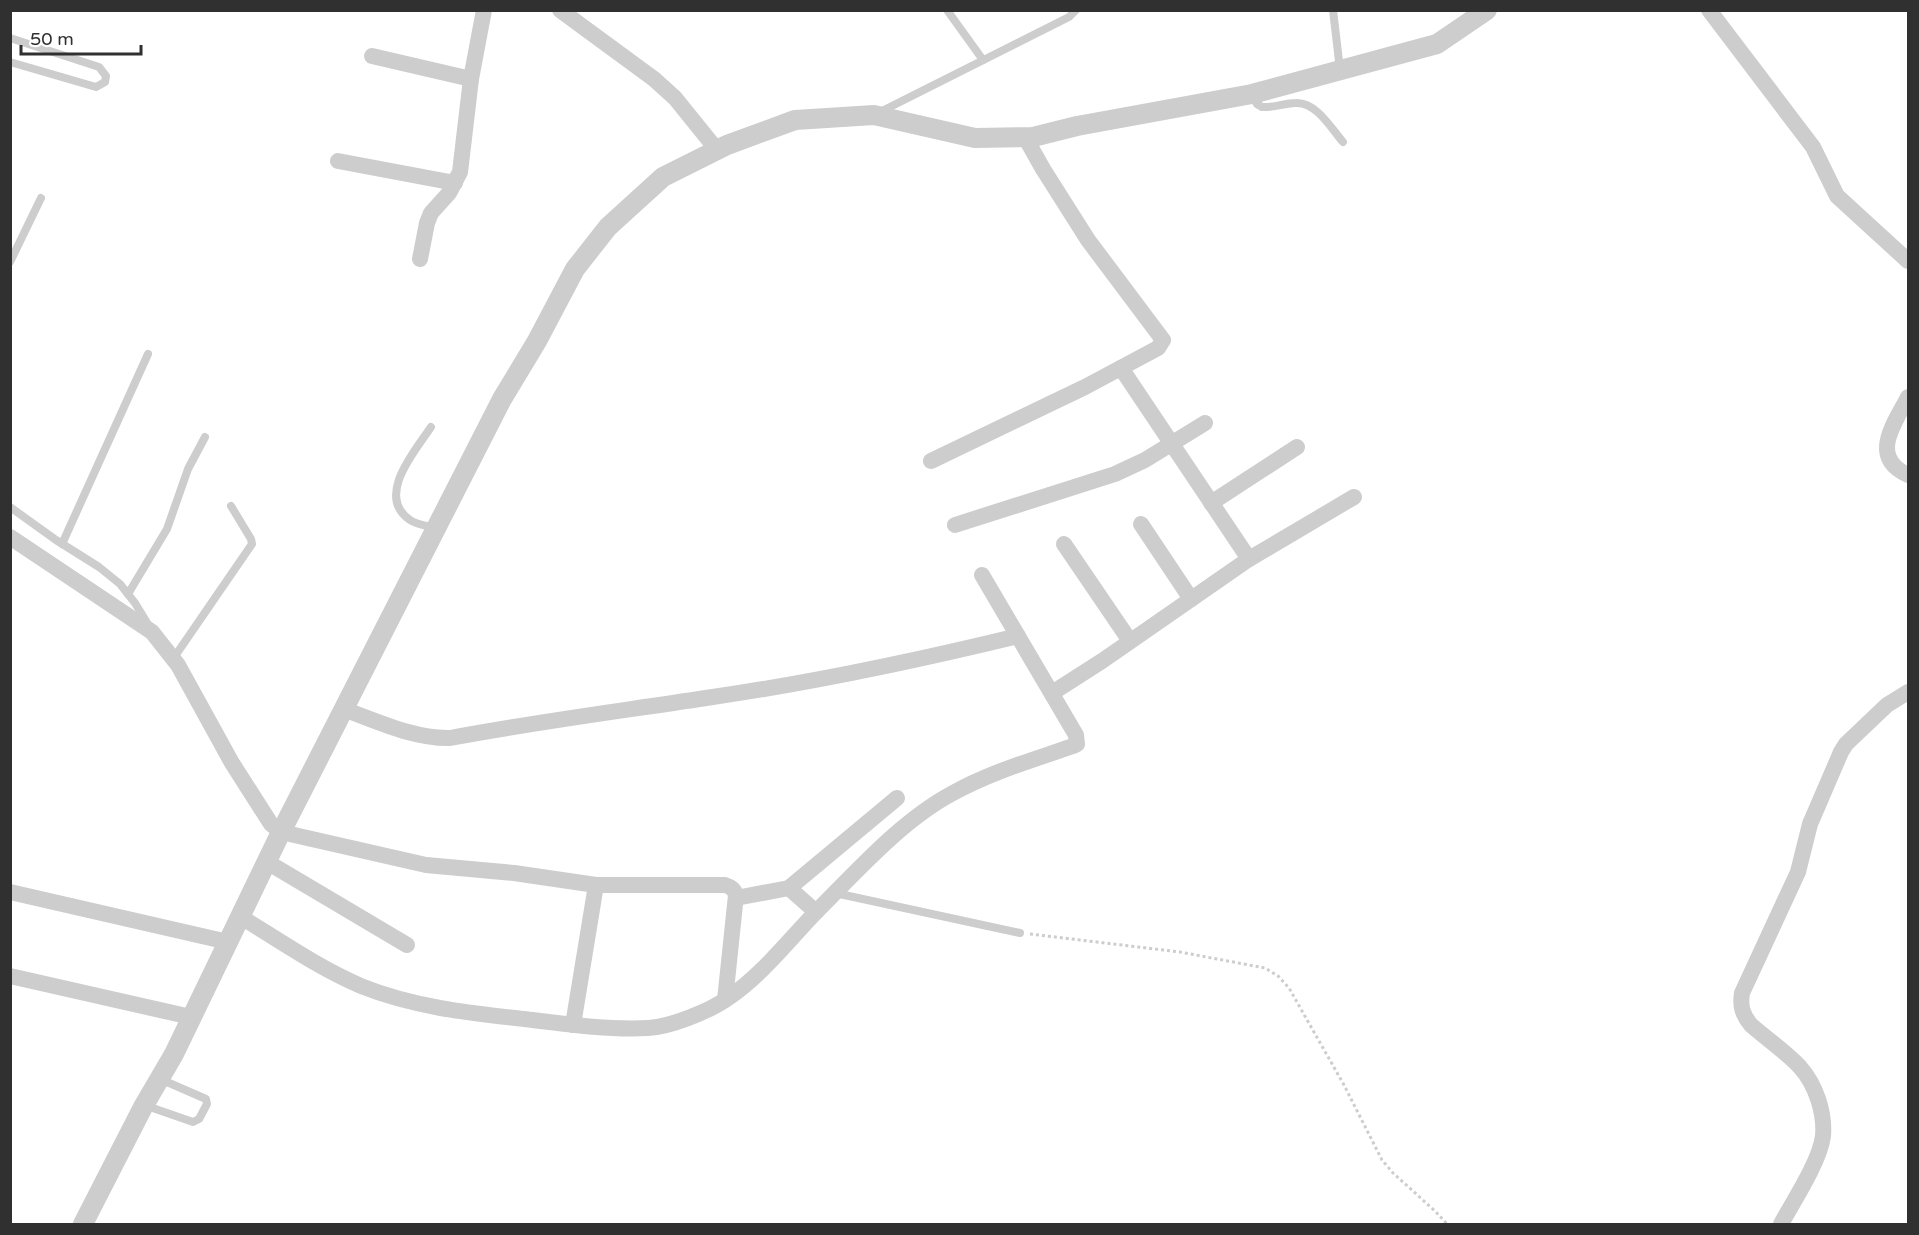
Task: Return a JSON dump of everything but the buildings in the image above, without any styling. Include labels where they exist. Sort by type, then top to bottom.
[{"type":"street","points":[[420,259],[431,213],[455,183],[460,172],[471,80],[484,10]]},
{"type":"street","points":[[560,10],[654,79],[675,98],[717,150]]},
{"type":"street","points":[[83,1224],[144,1106],[174,1054],[281,832],[502,399],[537,341],[575,269],[608,226],[663,177],[717,150],[795,120],[874,115],[975,138],[1025,138],[1252,94],[1437,44],[1487,10]]},
{"type":"street","points":[[1709,10],[1813,147],[1837,196],[1905,258]]},
{"type":"street","points":[[372,56],[471,80]]},
{"type":"street","points":[[931,461],[1121,368],[1158,348],[1163,340],[1088,240],[1042,170],[1025,138]]},
{"type":"street","points":[[338,161],[455,183]]},
{"type":"street","points":[[1121,368],[1249,559]]},
{"type":"street","points":[[1908,397],[1887,436],[1886,444],[1888,455],[1894,464],[1908,475]]},
{"type":"street","points":[[955,525],[1115,474],[1145,460],[1205,423]]},
{"type":"street","points":[[1211,503],[1297,447]]},
{"type":"street","points":[[1052,693],[1249,559],[1354,497]]},
{"type":"street","points":[[1141,524],[1191,599]]},
{"type":"street","points":[[10,537],[152,632],[173,659],[232,763],[271,824],[281,832],[426,865],[514,873],[596,885],[724,885],[734,890],[736,898],[725,1000]]},
{"type":"street","points":[[1064,544],[1130,642]]},
{"type":"street","points":[[241,917],[323,967],[362,986],[439,1009],[573,1025],[650,1028],[678,1022],[725,1000],[746,985],[835,893],[890,840],[925,811],[952,793],[989,776],[1077,744],[1076,735],[982,574]]},
{"type":"street","points":[[343,709],[421,736],[450,738],[708,698],[887,666],[1018,636]]},
{"type":"street","points":[[1780,1224],[1816,1157],[1822,1138],[1823,1120],[1810,1081],[1800,1067],[1744,1016],[1741,1004],[1742,993],[1798,872],[1810,824],[1841,752],[1846,744],[1887,705],[1908,693]]},
{"type":"street","points":[[736,898],[789,888],[897,798]]},
{"type":"street","points":[[267,862],[407,945]]},
{"type":"street","points":[[573,1025],[596,885]]},
{"type":"street","points":[[789,888],[816,912]]},
{"type":"street","points":[[10,892],[228,942]]},
{"type":"street","points":[[10,976],[191,1017]]},
{"type":"lane","points":[[947,10],[983,60]]},
{"type":"lane","points":[[874,115],[1069,17],[1076,10]]},
{"type":"lane","points":[[1333,10],[1340,70]]},
{"type":"lane","points":[[10,38],[99,67],[106,76],[105,82],[96,87],[10,62]]},
{"type":"lane","points":[[1252,94],[1257,104],[1262,106],[1297,102],[1307,104],[1316,110],[1343,142]]},
{"type":"lane","points":[[10,262],[41,198]]},
{"type":"lane","points":[[62,544],[148,354]]},
{"type":"lane","points":[[431,427],[399,478],[396,500],[401,512],[412,522],[437,528]]},
{"type":"lane","points":[[128,594],[167,529],[185,475],[205,437]]},
{"type":"lane","points":[[173,659],[250,549],[251,539],[231,506]]},
{"type":"lane","points":[[10,507],[99,567],[120,584],[135,603],[152,632]]},
{"type":"lane","points":[[835,893],[1020,933]]},
{"type":"lane","points":[[144,1106],[193,1122],[199,1119],[207,1104],[206,1099],[159,1079]]},
{"type":"path","points":[[1020,933],[1180,951],[1265,969],[1278,976],[1289,988],[1344,1085],[1382,1160],[1447,1224]]}]
